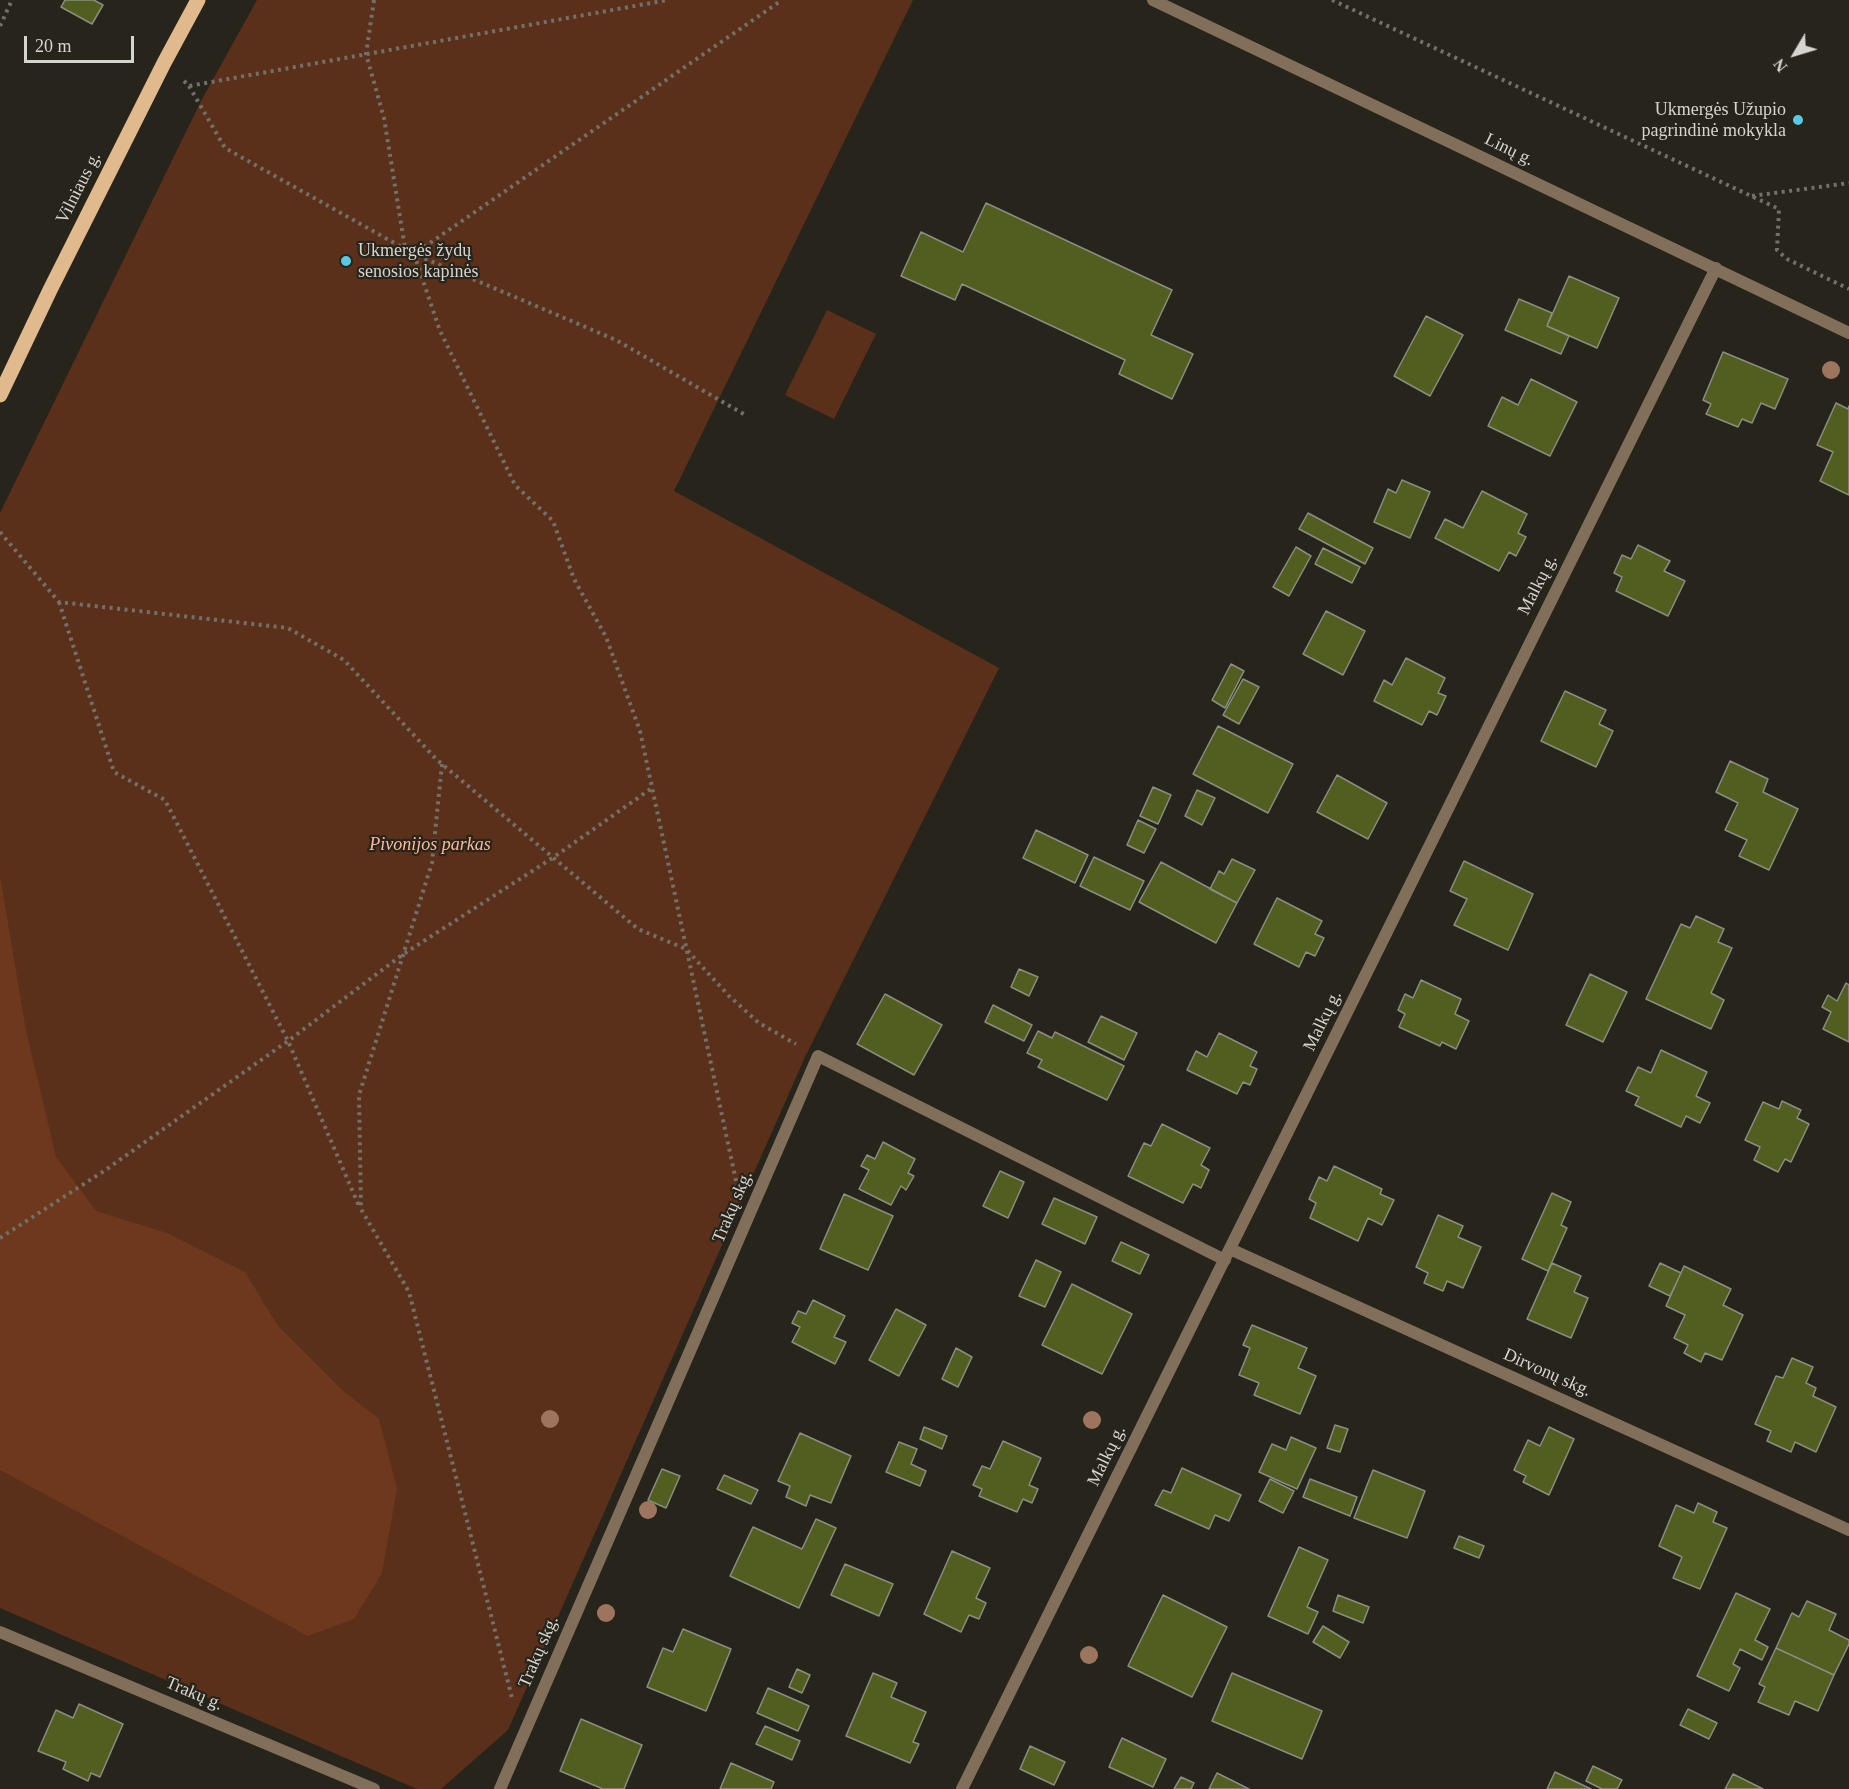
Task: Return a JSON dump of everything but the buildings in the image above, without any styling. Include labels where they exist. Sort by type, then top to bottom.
[{"type":"main road","name":"Vilniaus g.","points":[[0,395],[50,290],[198,0]]},
{"type":"street","name":"Linų g.","points":[[1153,0],[1849,333]]},
{"type":"street","name":"Malkų g.","points":[[962,1789],[1716,268]]},
{"type":"street","points":[[818,1056],[1227,1255]]},
{"type":"street","name":"Trakų skg.","points":[[500,1789],[818,1056]]},
{"type":"street","name":"Dirvonų skg.","points":[[1227,1255],[1849,1530]]},
{"type":"street","name":"Trakų g.","points":[[0,1632],[374,1789]]},
{"type":"path","points":[[0,26],[12,0]]},
{"type":"path","points":[[374,0],[366,54],[384,118],[405,249]]},
{"type":"path","points":[[189,86],[668,0]]},
{"type":"path","points":[[414,254],[782,0]]},
{"type":"path","points":[[1332,0],[1779,209],[1777,250],[1787,259],[1849,289]]},
{"type":"path","points":[[164,63],[189,86],[225,148],[414,254],[616,340],[747,416]]},
{"type":"path","points":[[1752,196],[1849,183]]},
{"type":"path","points":[[414,254],[440,331],[515,485],[553,521],[574,579],[606,637],[640,731],[745,1223]]},
{"type":"path","points":[[0,532],[59,602],[114,772],[165,800],[288,1041],[361,1209],[409,1292],[522,1737]]},
{"type":"path","points":[[59,602],[288,628],[344,660],[442,764],[638,929],[686,950],[729,996],[759,1023],[818,1056]]},
{"type":"path","points":[[361,1209],[359,1095],[432,863],[442,764]]},
{"type":"path","points":[[0,1238],[104,1171],[288,1041],[402,955],[554,857],[652,788]]},
{"type":"green space","name":"Pivonijos parkas","points":[[257,0],[913,0],[674,491],[999,668],[805,1057],[508,1730],[441,1789],[417,1789],[0,1608],[0,513],[201,101]]},
{"type":"green space","points":[[827,310],[876,334],[834,419],[785,395]]},
{"type":"shaded area","points":[[0,876],[26,1031],[56,1157],[96,1211],[167,1233],[245,1272],[278,1326],[342,1390],[379,1419],[397,1488],[382,1573],[354,1619],[308,1636],[0,1470]]},
{"type":"place","name":"Ukmergės Užupio pagrindinė mokykla","points":[[1798,120]]},
{"type":"place","name":"Ukmergės žydų senosios kapinės","points":[[346,261]]}]
